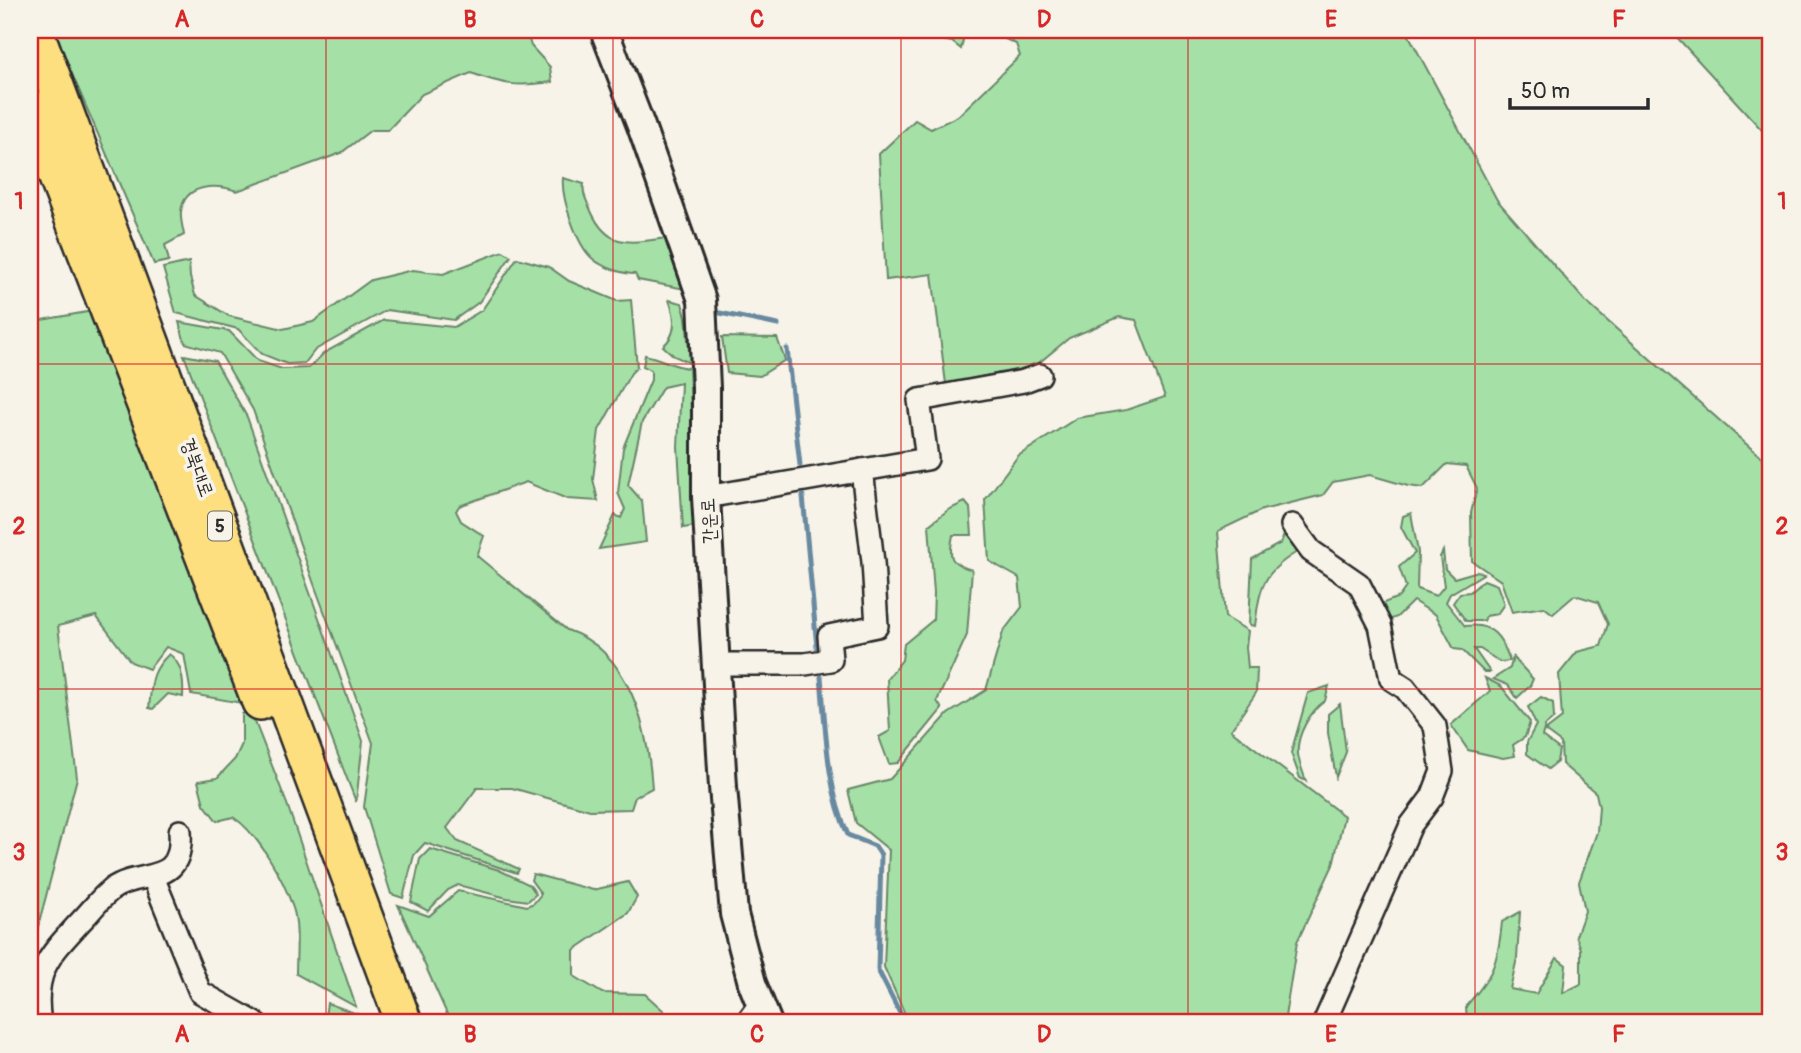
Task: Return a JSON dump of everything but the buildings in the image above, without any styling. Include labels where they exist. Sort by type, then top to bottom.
[{"type":"highway","name":"경북대로","points":[[35,30],[404,1023]]},
{"type":"highway","name":"경북대로","points":[[30,108],[297,796],[381,1023]]},
{"type":"highway","points":[[353,883],[428,1023]]},
{"type":"street","name":"간운로","points":[[604,30],[702,300],[706,388],[706,497],[723,787],[734,914],[758,1017]]},
{"type":"street","points":[[706,497],[927,459],[919,400],[1024,381],[1040,375]]},
{"type":"street","points":[[717,664],[804,664],[831,660],[829,636],[877,626],[873,562],[862,470]]},
{"type":"street","points":[[1292,525],[1311,551],[1359,584],[1380,625],[1391,679],[1405,688],[1435,726],[1442,771],[1432,797],[1411,825],[1324,1023]]},
{"type":"street","points":[[40,1023],[37,1002],[41,972],[52,953],[110,890],[125,881],[153,877],[173,863],[180,852],[180,831]]},
{"type":"street","points":[[153,877],[200,992],[255,1023]]},
{"type":"green space","points":[[53,30],[526,30],[531,46],[550,67],[552,82],[511,84],[471,73],[422,94],[388,130],[371,130],[341,153],[237,191],[211,187],[195,191],[183,202],[181,221],[184,235],[165,245],[169,261],[154,264]]},
{"type":"green space","points":[[907,30],[1406,30],[1497,200],[1586,302],[1771,466],[1771,1023],[1467,1023],[1466,1006],[1493,968],[1502,922],[1520,912],[1517,958],[1510,989],[1536,994],[1557,958],[1566,965],[1563,993],[1581,984],[1581,949],[1576,936],[1585,911],[1579,882],[1597,832],[1599,807],[1596,793],[1562,764],[1561,743],[1545,731],[1562,718],[1559,674],[1577,652],[1601,646],[1608,624],[1598,602],[1575,595],[1553,614],[1544,607],[1512,612],[1501,581],[1472,561],[1471,513],[1477,488],[1466,466],[1447,464],[1423,488],[1370,475],[1333,482],[1323,495],[1262,510],[1218,531],[1225,617],[1248,631],[1248,668],[1257,668],[1256,693],[1231,730],[1344,816],[1333,865],[1297,942],[1284,1023],[909,1023],[884,967],[889,850],[856,823],[848,790],[890,779],[948,714],[986,690],[1003,632],[1022,607],[1019,578],[989,561],[985,500],[1018,456],[1077,418],[1126,410],[1165,397],[1136,320],[1119,317],[1069,338],[1035,366],[946,384],[932,274],[886,280],[879,154],[915,120],[931,129],[958,116],[1020,56],[1016,44],[1001,37],[965,31],[961,49],[952,42],[907,33]]},
{"type":"green space","points":[[1676,30],[1771,30],[1771,140],[1673,33]]},
{"type":"green space","points":[[563,178],[584,184],[584,194],[591,211],[605,232],[613,238],[631,242],[666,238],[685,289],[638,280],[635,274],[613,270],[593,259],[581,244],[571,221]]},
{"type":"green space","points":[[503,251],[511,256],[479,302],[454,320],[387,310],[315,350],[305,363],[287,364],[262,354],[238,329],[176,313],[163,268],[189,262],[195,295],[229,316],[283,329],[313,322],[371,280],[413,270],[443,274]]},
{"type":"green space","points":[[517,258],[549,267],[569,281],[617,301],[631,300],[637,367],[599,430],[593,479],[598,501],[567,499],[526,482],[459,506],[456,511],[461,521],[484,536],[477,556],[567,630],[589,640],[607,655],[621,674],[640,718],[652,788],[635,797],[631,809],[590,810],[512,788],[477,788],[447,828],[457,841],[519,869],[517,873],[425,843],[414,855],[403,898],[391,894],[364,807],[373,743],[253,410],[220,353],[185,343],[179,322],[229,331],[258,361],[282,369],[309,368],[324,353],[384,320],[454,327],[482,310]]},
{"type":"green space","points":[[669,300],[682,303],[686,317],[690,363],[674,356],[663,346],[671,336],[674,324]]},
{"type":"green space","points":[[93,311],[247,704],[191,694],[184,654],[166,647],[149,669],[131,662],[96,616],[58,626],[77,778],[34,942],[30,994],[30,322]]},
{"type":"green space","points":[[722,337],[777,338],[785,360],[760,376],[727,373]]},
{"type":"green space","points":[[184,355],[215,361],[247,417],[363,741],[356,802]]},
{"type":"green space","points":[[645,355],[689,368],[696,526],[683,528],[678,447],[681,383],[663,387],[642,422],[628,485],[642,501],[646,542],[599,549],[615,515],[621,518],[625,509],[618,493],[623,448],[651,380],[651,370],[643,366]]},
{"type":"green space","points":[[965,502],[970,508],[972,535],[953,535],[951,555],[959,565],[972,570],[967,635],[937,701],[942,709],[898,763],[889,764],[879,737],[890,731],[887,679],[902,660],[904,644],[933,620],[934,593],[929,525],[948,510]]},
{"type":"green space","points":[[1411,513],[1418,552],[1417,589],[1436,596],[1444,586],[1440,557],[1443,551],[1445,569],[1454,578],[1478,571],[1483,574],[1450,594],[1446,602],[1465,626],[1482,626],[1495,633],[1510,661],[1500,662],[1480,649],[1474,649],[1490,672],[1484,672],[1462,650],[1454,649],[1436,615],[1413,601],[1397,617],[1387,621],[1381,604],[1399,597],[1406,587],[1399,567],[1415,553],[1401,527],[1403,516]]},
{"type":"green space","points":[[1286,529],[1305,553],[1297,552],[1270,574],[1261,591],[1255,626],[1249,625],[1252,559],[1281,543]]},
{"type":"green space","points":[[1484,580],[1497,585],[1504,604],[1497,614],[1486,616],[1484,621],[1466,621],[1453,603],[1460,593],[1470,592]]},
{"type":"green space","points":[[169,654],[177,662],[181,673],[183,697],[168,694],[153,709],[149,708],[155,672]]},
{"type":"green space","points":[[1513,657],[1533,679],[1530,686],[1517,698],[1508,685],[1493,679],[1510,668]]},
{"type":"green space","points":[[1485,678],[1501,686],[1530,722],[1525,737],[1513,745],[1515,756],[1503,758],[1468,750],[1451,725],[1490,691]]},
{"type":"green space","points":[[1329,686],[1325,701],[1309,717],[1299,740],[1299,757],[1306,781],[1300,778],[1291,753],[1308,693]]},
{"type":"green space","points":[[1541,697],[1553,703],[1554,718],[1545,726],[1542,736],[1559,749],[1557,762],[1548,769],[1527,754],[1527,742],[1536,725],[1528,707]]},
{"type":"green space","points":[[1340,704],[1346,752],[1336,777],[1328,733],[1328,714]]},
{"type":"green space","points":[[248,712],[253,717],[287,804],[356,1007],[296,974],[295,915],[277,871],[261,845],[242,824],[233,817],[217,821],[204,804],[198,781],[217,778],[235,759],[242,744],[242,714]]},
{"type":"green space","points":[[430,849],[499,870],[530,885],[536,894],[528,901],[458,885],[448,890],[428,911],[411,902],[420,859]]},
{"type":"green space","points":[[533,874],[593,890],[628,882],[637,897],[628,913],[574,950],[574,976],[602,993],[645,994],[664,1011],[669,1023],[451,1023],[398,905],[429,916],[458,891],[527,906],[534,903],[541,894],[531,880]]},
{"type":"green space","points":[[327,1003],[363,1016],[365,1023],[324,1023]]},
{"type":"waterway","points":[[720,313],[778,325]]},
{"type":"waterway","points":[[787,349],[800,465]]},
{"type":"waterway","points":[[803,496],[817,647]]},
{"type":"waterway","points":[[821,677],[828,758],[841,817],[848,835],[875,846],[881,855],[878,970],[905,1023]]}]
